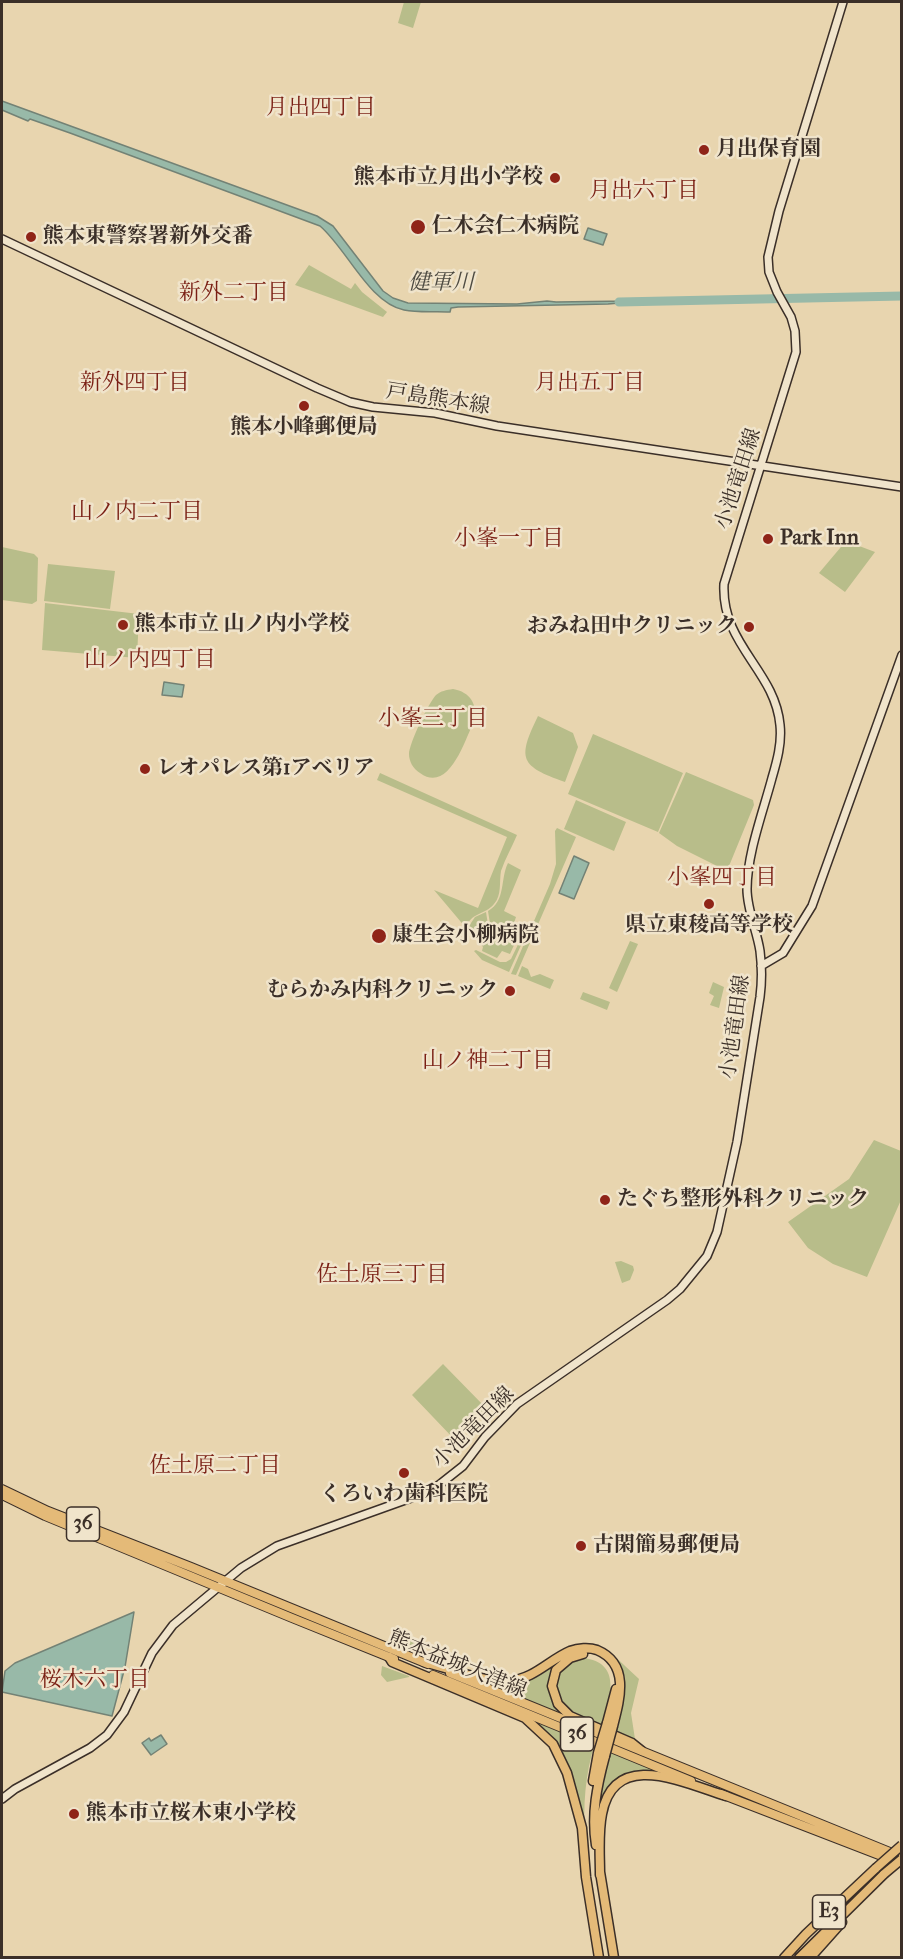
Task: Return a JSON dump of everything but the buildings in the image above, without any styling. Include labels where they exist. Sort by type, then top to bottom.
[{"type":"highway","points":[[424,1662],[494,1681],[510,1681],[542,1670],[571,1651],[592,1649],[609,1657],[619,1672],[620,1698],[591,1792],[586,1877]]},
{"type":"highway","points":[[610,1725],[616,1680],[611,1668],[602,1658],[590,1654],[570,1658],[556,1670],[553,1678],[552,1686],[558,1704],[570,1716],[632,1743],[642,1751]]},
{"type":"highway","points":[[389,1657],[392,1662],[401,1667],[525,1718],[553,1744],[567,1773],[582,1828],[586,1877],[599,1958]]},
{"type":"highway","points":[[602,1754],[597,1785],[594,1834],[614,1958]]},
{"type":"highway","points":[[600,1875],[602,1814],[610,1790],[618,1782],[641,1774],[669,1779],[726,1796]]},
{"type":"highway","name":"E3","points":[[784,1958],[806,1934],[902,1845]]},
{"type":"highway","name":"E3","points":[[799,1958],[902,1858]]},
{"type":"highway","points":[[810,1958],[884,1874]]},
{"type":"main road","name":"小池竜田線","points":[[2,1799],[31,1780],[90,1748],[107,1735],[120,1717],[152,1653],[167,1633],[194,1607],[251,1561],[277,1546],[411,1498],[439,1485],[463,1466],[485,1437],[517,1404],[680,1289],[707,1256],[717,1232],[737,1142],[760,997],[762,979],[760,951],[747,890],[752,853],[779,750],[781,726],[774,698],[736,637],[728,619],[723,599],[724,584],[796,352],[795,331],[769,272],[770,241],[843,2]]},
{"type":"main road","name":"戸島熊本線","points":[[2,239],[317,388],[355,403],[389,410],[435,413],[497,426],[902,487]]},
{"type":"main road","name":"小池竜田線","points":[[761,966],[783,953],[812,906],[902,655]]},
{"type":"main road","name":"熊本益城大津線","points":[[2,1488],[48,1510],[902,1858]]},
{"type":"main road","name":"熊本益城大津線","points":[[2,1495],[38,1512],[726,1796],[902,1864]]},
{"type":"green space","points":[[404,2],[421,2],[413,28],[398,23]]},
{"type":"green space","points":[[309,265],[351,289],[355,283],[362,292],[387,312],[383,317],[295,285]]},
{"type":"green space","points":[[846,541],[875,552],[845,592],[819,573]]},
{"type":"green space","points":[[2,547],[34,554],[38,558],[37,601],[32,604],[2,600]]},
{"type":"green space","points":[[48,564],[115,571],[110,609],[44,601]]},
{"type":"green space","points":[[45,603],[139,614],[137,658],[42,650]]},
{"type":"green space","points":[[453,689],[464,693],[474,704],[474,721],[454,762],[447,771],[430,778],[413,767],[409,757],[410,749],[433,699],[446,690]]},
{"type":"green space","points":[[538,716],[573,733],[578,747],[565,782],[539,771],[527,759],[525,752],[527,742]]},
{"type":"green space","points":[[593,734],[683,773],[658,832],[568,794]]},
{"type":"green space","points":[[686,772],[753,800],[754,805],[727,871],[677,846],[659,833]]},
{"type":"green space","points":[[380,773],[517,835],[501,871],[497,900],[490,908],[471,919],[466,928],[434,890],[478,908],[507,837],[377,780]]},
{"type":"green space","points":[[576,800],[626,822],[614,851],[564,829]]},
{"type":"green space","points":[[557,828],[576,837],[516,975],[511,974],[550,884],[556,864],[555,831]]},
{"type":"green space","points":[[508,863],[521,870],[504,911],[516,917],[513,926],[520,932],[510,954],[502,951],[497,958],[482,951],[481,944],[489,934],[488,911],[498,902]]},
{"type":"green space","points":[[486,912],[489,931],[480,942],[470,933],[469,926],[475,917]]},
{"type":"green space","points":[[529,922],[531,923],[509,972],[482,960],[474,951],[500,962],[506,962],[511,959]]},
{"type":"green space","points":[[630,941],[638,944],[617,992],[609,988]]},
{"type":"green space","points":[[522,966],[528,969],[531,977],[540,974],[554,980],[550,989],[518,976]]},
{"type":"green space","points":[[713,982],[724,987],[719,1008],[710,1005],[714,996],[709,993]]},
{"type":"green space","points":[[583,992],[610,1002],[607,1010],[580,999]]},
{"type":"green space","points":[[874,1140],[901,1151],[901,1200],[867,1277],[833,1264],[808,1248],[788,1222],[849,1179]]},
{"type":"green space","points":[[621,1261],[633,1266],[634,1270],[630,1280],[622,1283],[615,1262]]},
{"type":"green space","points":[[443,1364],[486,1408],[454,1439],[412,1395]]},
{"type":"green space","points":[[400,1628],[408,1633],[425,1652],[393,1642],[395,1630]]},
{"type":"green space","points":[[596,1644],[609,1651],[639,1679],[631,1713],[635,1739],[614,1731],[624,1694],[622,1672],[617,1662],[595,1646]]},
{"type":"green space","points":[[583,1658],[596,1661],[609,1674],[610,1694],[602,1725],[582,1717],[566,1706],[557,1690],[558,1677],[565,1665]]},
{"type":"green space","points":[[562,1660],[551,1680],[549,1690],[553,1703],[560,1713],[496,1687],[497,1683]]},
{"type":"green space","points":[[382,1666],[409,1677],[387,1682],[381,1675]]},
{"type":"green space","points":[[530,1717],[595,1743],[586,1790],[585,1838],[555,1743]]},
{"type":"green space","points":[[608,1748],[667,1773],[642,1773],[622,1777],[607,1789],[598,1814],[597,1806]]},
{"type":"shaded area","points":[[2,101],[317,216],[333,226],[383,291],[393,298],[408,303],[517,304],[547,301],[628,301],[631,299],[643,299],[644,301],[608,304],[458,307],[451,308],[450,312],[404,310],[391,305],[369,286],[320,226],[70,133],[30,119],[28,121],[2,110]]},
{"type":"shaded area","points":[[588,228],[607,234],[603,245],[584,239]]},
{"type":"shaded area","points":[[164,682],[184,685],[182,697],[162,695]]},
{"type":"shaded area","points":[[574,856],[589,863],[574,899],[559,893]]},
{"type":"shaded area","points":[[134,1612],[125,1667],[112,1716],[2,1692],[5,1671],[15,1663]]},
{"type":"shaded area","points":[[161,1735],[167,1744],[151,1755],[142,1743],[149,1738],[151,1741]]},
{"type":"waterway","name":"健軍川","points":[[619,302],[902,296]]},
{"type":"place","name":"月出保育園","points":[[704,150]]},
{"type":"place","name":"熊本市立月出小学校","points":[[555,178]]},
{"type":"place","name":"仁木会仁木病院","points":[[418,227]]},
{"type":"place","name":"熊本東警察署新外交番","points":[[31,237]]},
{"type":"place","name":"熊本小峰郵便局","points":[[304,406]]},
{"type":"place","name":"Park Inn","points":[[768,539]]},
{"type":"place","name":"熊本市立 山ノ内小学校","points":[[123,625]]},
{"type":"place","name":"おみね田中クリニック","points":[[749,627]]},
{"type":"place","name":"レオパレス第1アベリア","points":[[145,769]]},
{"type":"place","name":"県立東稜高等学校","points":[[709,904]]},
{"type":"place","name":"康生会小柳病院","points":[[379,936]]},
{"type":"place","name":"むらかみ内科クリニック","points":[[510,991]]},
{"type":"place","name":"たぐち整形外科クリニック","points":[[605,1200]]},
{"type":"place","name":"くろいわ歯科医院","points":[[404,1473]]},
{"type":"place","name":"古閑簡易郵便局","points":[[581,1546]]},
{"type":"place","name":"熊本市立桜木東小学校","points":[[74,1814]]},
{"type":"district","name":"月出四丁目","points":[[321,109]]},
{"type":"district","name":"月出六丁目","points":[[644,192]]},
{"type":"district","name":"新外二丁目","points":[[234,294]]},
{"type":"district","name":"新外四丁目","points":[[135,384]]},
{"type":"district","name":"月出五丁目","points":[[590,384]]},
{"type":"district","name":"山ノ内二丁目","points":[[137,513]]},
{"type":"district","name":"小峯一丁目","points":[[509,540]]},
{"type":"district","name":"山ノ内四丁目","points":[[150,661]]},
{"type":"district","name":"小峯三丁目","points":[[433,720]]},
{"type":"district","name":"小峯四丁目","points":[[722,879]]},
{"type":"district","name":"山ノ神二丁目","points":[[488,1062]]},
{"type":"district","name":"佐土原三丁目","points":[[382,1276]]},
{"type":"district","name":"佐土原二丁目","points":[[215,1467]]},
{"type":"district","name":"桜木六丁目","points":[[95,1681]]}]
